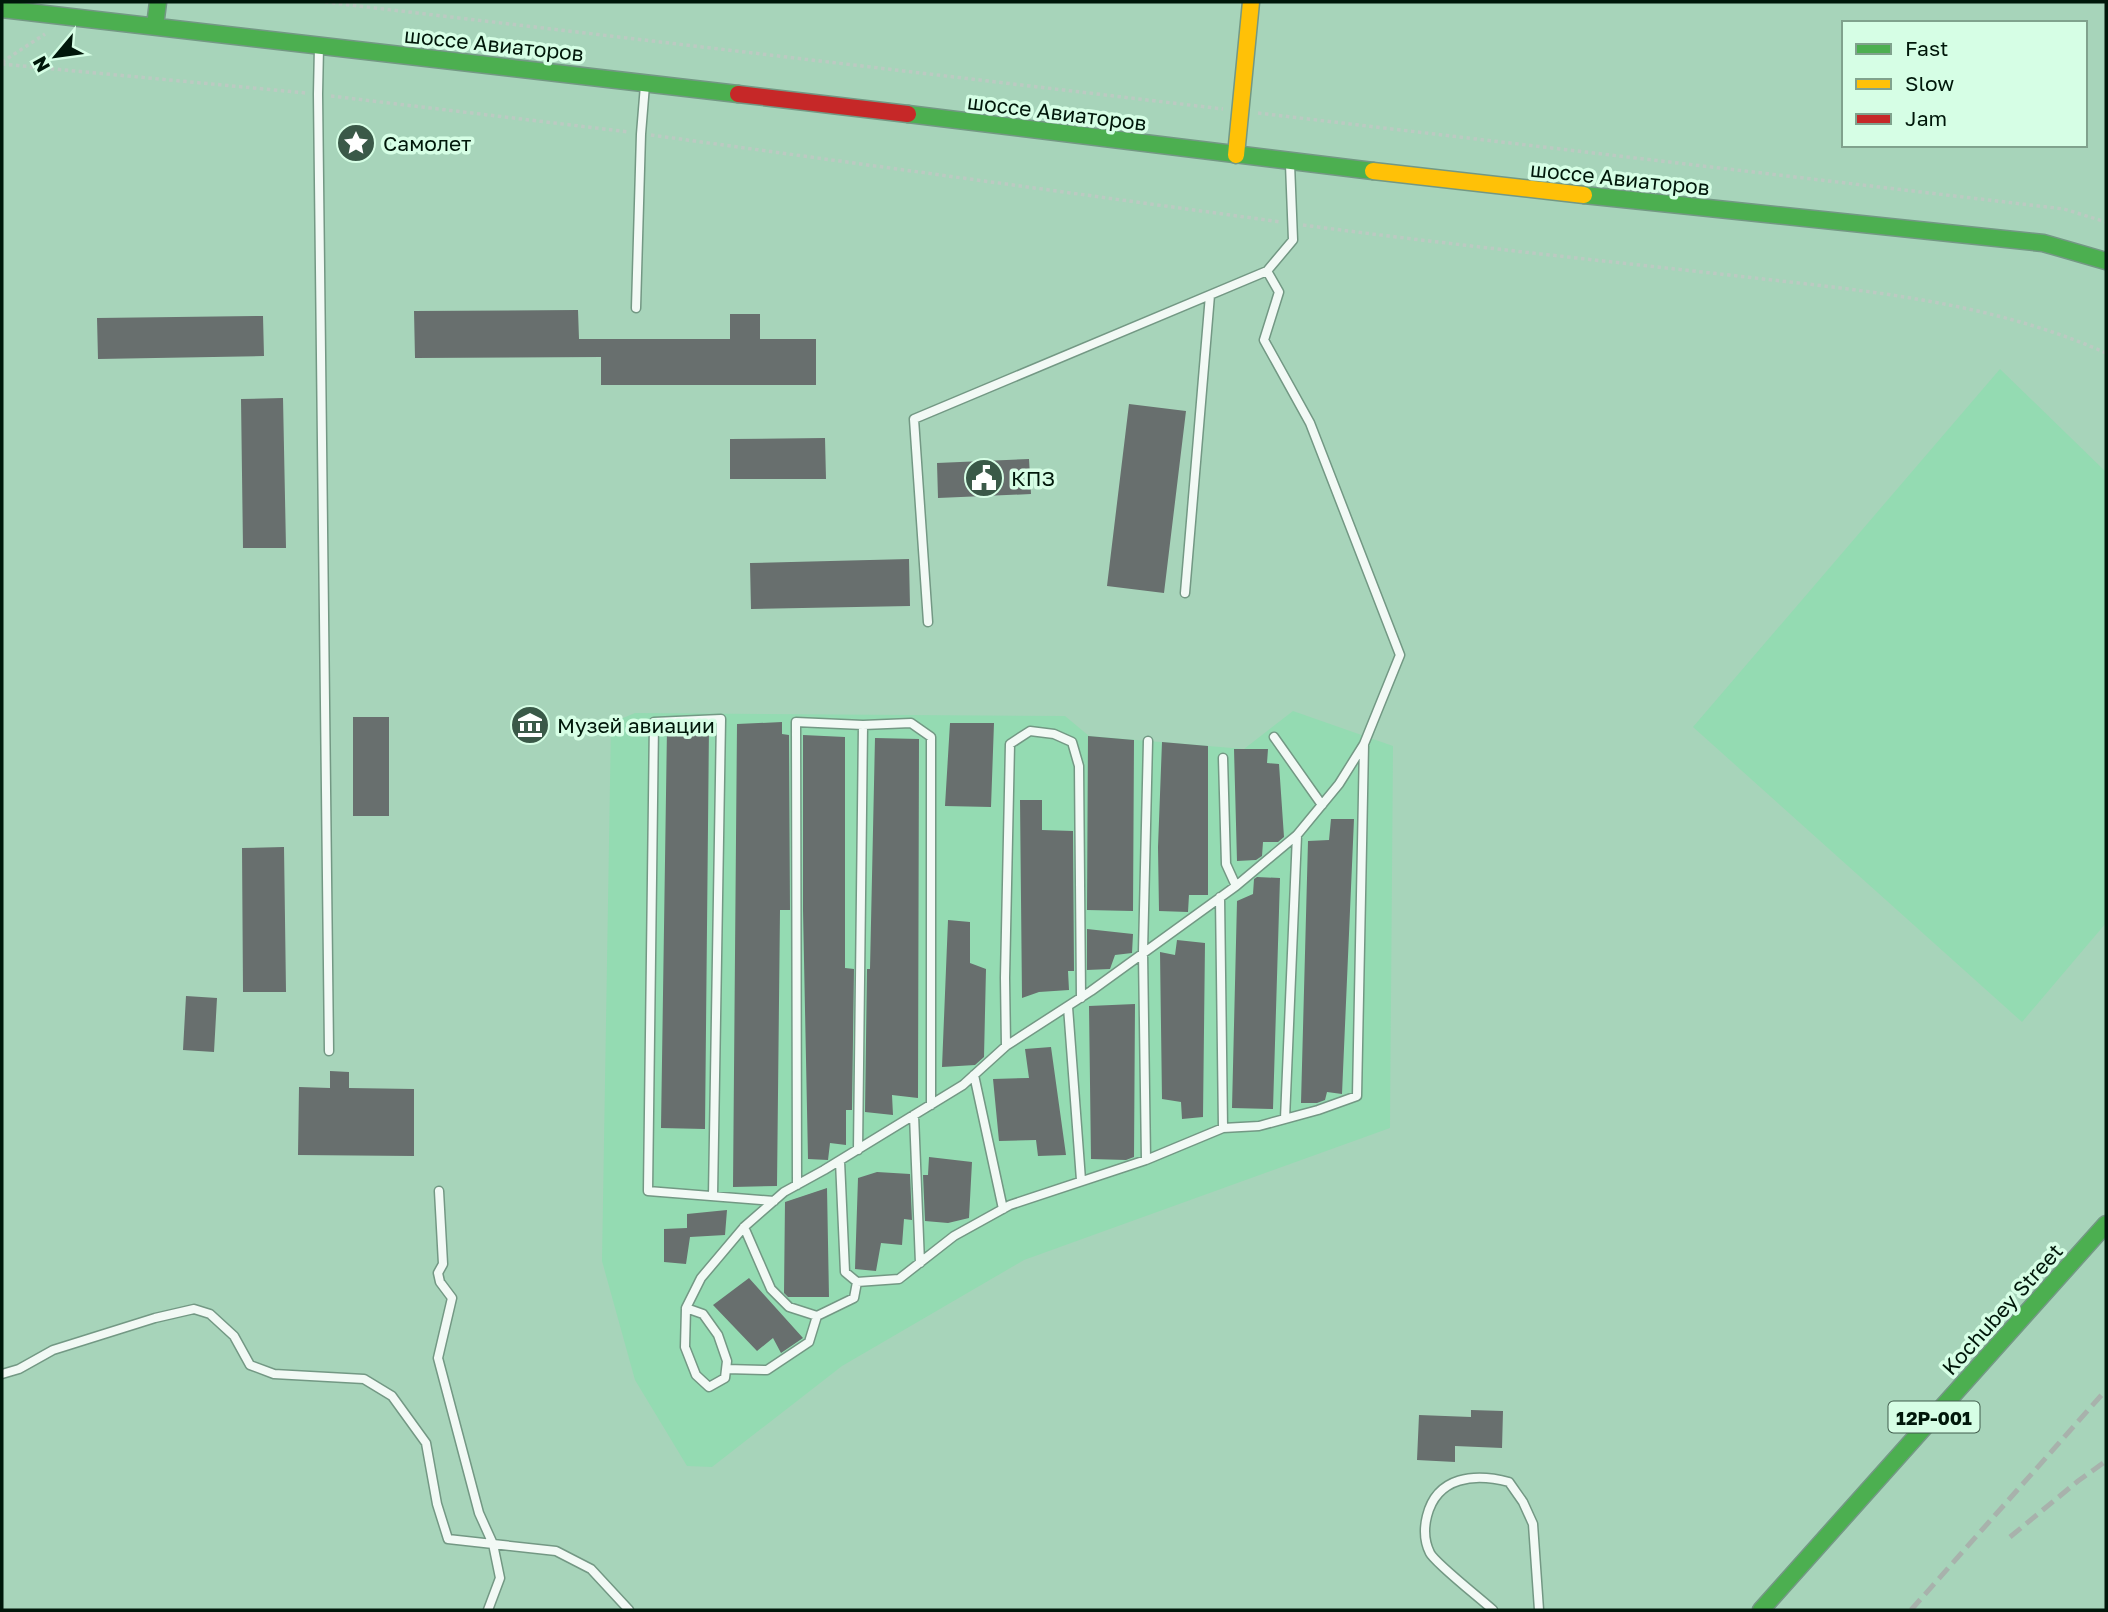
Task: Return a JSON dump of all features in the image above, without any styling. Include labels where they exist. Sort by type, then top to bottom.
[{"type":"street","points":[[155,26],[158,2]]},
{"type":"street","points":[[1236,155],[1251,2]]},
{"type":"street","name":"шоссе Авиаторов","points":[[2,9],[645,82],[1514,188],[2043,243],[2106,261]]},
{"type":"street","name":"Kochubey Street","points":[[1761,1610],[2106,1224]]},
{"type":"lane","points":[[319,46],[329,1051]]},
{"type":"lane","points":[[636,308],[645,82]]},
{"type":"lane","points":[[928,622],[914,419],[1267,271],[1293,240],[1290,162]]},
{"type":"lane","points":[[685,1308],[703,1314],[718,1335],[727,1361],[725,1378],[709,1387],[696,1375],[685,1346],[685,1308],[701,1278],[744,1227],[774,1200],[931,1105],[974,1075],[1006,1046],[1081,998],[1236,886],[1297,835],[1339,784],[1364,744],[1400,655],[1310,422],[1264,340],[1279,292],[1267,271]]},
{"type":"lane","points":[[1185,593],[1210,295]]},
{"type":"lane","points":[[713,1196],[720,719],[654,722],[648,1191],[713,1196],[774,1200]]},
{"type":"lane","points":[[797,1185],[796,722],[911,723],[931,737],[931,1105]]},
{"type":"lane","points":[[858,1150],[863,724]]},
{"type":"lane","points":[[1006,1046],[1010,744],[1030,731],[1054,734],[1072,742],[1079,766],[1081,998]]},
{"type":"lane","points":[[1274,737],[1322,804]]},
{"type":"lane","points":[[1146,1160],[1143,952],[1148,741]]},
{"type":"lane","points":[[840,1161],[845,1272],[857,1282],[899,1279],[954,1236],[1003,1209],[1080,1180],[1146,1160],[1223,1128],[1259,1126],[1357,1096],[1364,744]]},
{"type":"lane","points":[[1223,758],[1226,864],[1236,886]]},
{"type":"lane","points":[[1285,1119],[1297,835]]},
{"type":"lane","points":[[1220,897],[1223,1128]]},
{"type":"lane","points":[[1068,1007],[1080,1180]]},
{"type":"lane","points":[[974,1075],[1003,1209]]},
{"type":"lane","points":[[914,1115],[920,1263]]},
{"type":"lane","points":[[439,1191],[443,1264],[438,1273],[440,1282],[452,1298],[438,1358],[479,1513],[493,1544],[500,1578],[488,1610]]},
{"type":"lane","points":[[744,1227],[771,1289],[789,1307],[817,1316],[854,1298],[857,1282]]},
{"type":"lane","points":[[2,1374],[19,1369],[53,1350],[155,1318],[194,1309],[202,1311],[234,1336],[250,1365],[274,1374],[364,1379],[392,1396],[425,1443],[437,1504],[448,1539],[556,1551],[591,1569],[629,1610]]},
{"type":"lane","points":[[726,1369],[767,1370],[809,1342],[817,1316]]},
{"type":"lane","points":[[1493,1610],[1430,1554],[1424,1529],[1430,1503],[1446,1487],[1464,1478],[1486,1476],[1509,1482],[1523,1502],[1533,1524],[1539,1610]]},
{"type":"path","points":[[325,2],[2064,209],[2106,222]]},
{"type":"path","points":[[2,63],[74,16]]},
{"type":"path","points":[[2,63],[318,94],[641,134],[1387,237],[1870,291],[1993,314],[2076,340],[2106,353]]},
{"type":"shaded area","points":[[2000,369],[2106,472],[2106,923],[2022,1022],[1693,727]]},
{"type":"shaded area","points":[[1293,711],[1393,746],[1390,1128],[1024,1260],[842,1366],[712,1467],[687,1466],[635,1380],[602,1261],[611,723],[635,713],[1065,716],[1089,736],[1244,749]]},
{"type":"building","points":[[578,310],[579,339],[730,339],[730,314],[760,314],[760,339],[816,339],[816,385],[601,385],[601,357],[415,358],[414,311]]},
{"type":"building","points":[[263,316],[264,356],[98,359],[97,318]]},
{"type":"building","points":[[283,398],[286,548],[243,548],[241,399]]},
{"type":"building","points":[[1129,404],[1186,411],[1164,593],[1107,586]]},
{"type":"building","points":[[825,438],[826,479],[730,479],[730,439]]},
{"type":"building","points":[[1029,459],[1031,494],[938,498],[937,463]]},
{"type":"building","points":[[909,559],[910,606],[751,609],[750,563]]},
{"type":"building","points":[[353,717],[389,717],[389,816],[353,816]]},
{"type":"building","points":[[782,722],[782,734],[789,735],[790,910],[780,910],[777,1186],[733,1187],[737,724]]},
{"type":"building","points":[[950,723],[994,723],[991,807],[945,806]]},
{"type":"building","points":[[709,726],[705,1129],[661,1128],[667,728]]},
{"type":"building","points":[[803,735],[845,737],[845,968],[854,969],[852,1110],[846,1110],[846,1145],[830,1143],[828,1160],[808,1159]]},
{"type":"building","points":[[1088,736],[1134,740],[1133,911],[1087,910]]},
{"type":"building","points":[[875,738],[919,739],[918,1098],[892,1095],[893,1115],[865,1112]]},
{"type":"building","points":[[1162,742],[1208,746],[1208,895],[1189,895],[1188,912],[1159,911],[1158,847]]},
{"type":"building","points":[[1234,749],[1268,749],[1267,763],[1279,764],[1284,837],[1278,842],[1263,842],[1262,856],[1256,860],[1237,861]]},
{"type":"building","points":[[1020,800],[1042,800],[1042,830],[1073,831],[1074,971],[1068,971],[1069,990],[1039,992],[1022,998]]},
{"type":"building","points":[[1331,819],[1354,819],[1342,1094],[1327,1092],[1325,1100],[1301,1103],[1308,841],[1329,840]]},
{"type":"building","points":[[284,847],[286,992],[243,992],[242,848]]},
{"type":"building","points":[[1280,878],[1273,1109],[1232,1108],[1237,901],[1253,894],[1254,879]]},
{"type":"building","points":[[948,920],[970,922],[970,963],[986,969],[984,1057],[975,1065],[942,1067]]},
{"type":"building","points":[[1087,929],[1133,934],[1132,953],[1115,955],[1110,969],[1087,970]]},
{"type":"building","points":[[1177,940],[1205,943],[1203,1117],[1182,1119],[1181,1102],[1162,1099],[1160,952],[1175,955]]},
{"type":"building","points":[[186,996],[217,998],[214,1052],[183,1050]]},
{"type":"building","points":[[1135,1004],[1134,1157],[1126,1160],[1091,1159],[1089,1006]]},
{"type":"building","points":[[1051,1047],[1066,1155],[1038,1156],[1036,1140],[999,1141],[993,1079],[1029,1078],[1025,1049]]},
{"type":"building","points":[[330,1071],[349,1072],[349,1088],[414,1089],[414,1156],[298,1155],[299,1087],[330,1088]]},
{"type":"building","points":[[929,1157],[972,1162],[969,1218],[948,1223],[925,1221],[923,1175],[928,1175]]},
{"type":"building","points":[[877,1172],[910,1174],[912,1220],[904,1219],[902,1245],[881,1243],[876,1271],[855,1269],[858,1178]]},
{"type":"building","points":[[827,1188],[829,1297],[788,1297],[784,1293],[785,1202]]},
{"type":"building","points":[[727,1210],[725,1235],[690,1237],[686,1264],[664,1262],[664,1229],[687,1228],[687,1214]]},
{"type":"building","points":[[749,1278],[803,1338],[781,1353],[773,1338],[757,1351],[713,1305]]},
{"type":"building","points":[[1471,1410],[1503,1411],[1502,1448],[1455,1446],[1455,1462],[1417,1460],[1419,1415],[1471,1417]]},
{"type":"railway","points":[[1911,1610],[2106,1390]]},
{"type":"railway","points":[[2010,1537],[2106,1461]]},
{"type":"traffic: fast","points":[[155,26],[158,2]]},
{"type":"traffic: fast","points":[[2,9],[738,94]]},
{"type":"traffic: fast","points":[[908,114],[1373,171]]},
{"type":"traffic: fast","points":[[1584,195],[2043,243],[2106,261]]},
{"type":"traffic: fast","points":[[1761,1610],[2106,1224]]},
{"type":"traffic: slow","points":[[1236,155],[1251,2]]},
{"type":"traffic: slow","points":[[1373,171],[1584,195]]},
{"type":"traffic: jam","points":[[738,94],[908,114]]},
{"type":"place","name":"Самолет","points":[[356,143]]},
{"type":"place","name":"КПЗ","points":[[984,478]]},
{"type":"place","name":"Музей авиации","points":[[530,725]]}]
